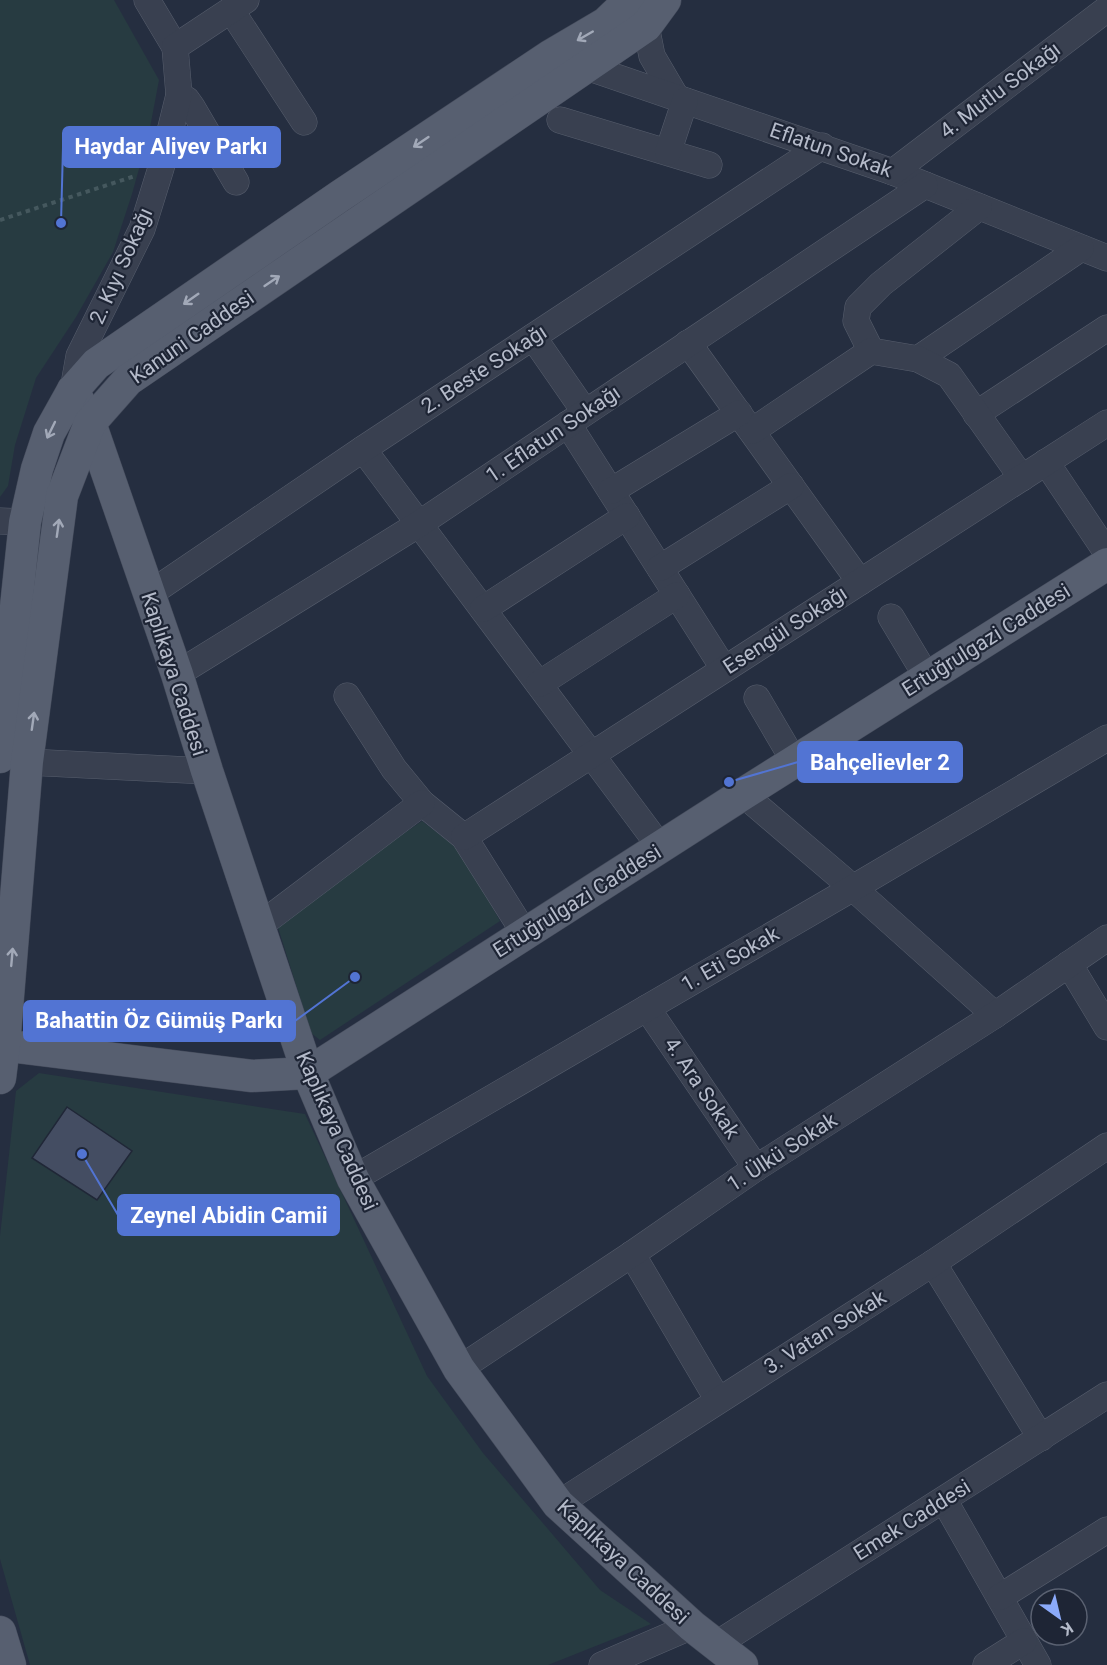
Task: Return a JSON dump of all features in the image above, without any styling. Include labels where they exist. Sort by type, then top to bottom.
[{"type":"main road","name":"Kanuni Caddesi","points":[[0,1078],[14,760],[13,522],[37,469],[49,434],[73,390],[96,364],[550,56],[606,23],[638,13],[665,0]]},
{"type":"main road","name":"Kanuni Caddesi","points":[[14,760],[62,496],[90,423],[128,380],[586,66],[638,13]]},
{"type":"main road","name":"Kaplıkaya Caddesi","points":[[73,390],[90,423],[177,674],[308,1073],[353,1179],[459,1369],[558,1504],[692,1626],[742,1665]]},
{"type":"main road","name":"Ertuğrulgazi Caddesi","points":[[2,1045],[252,1076],[308,1073],[794,761],[1107,564]]},
{"type":"main road","points":[[0,1632],[10,1665]]},
{"type":"street","points":[[147,0],[176,47],[238,5],[304,122]]},
{"type":"street","name":"4. Mutlu Sokağı","points":[[893,172],[1107,9]]},
{"type":"street","points":[[638,13],[652,56],[681,99],[668,153]]},
{"type":"street","name":"2. Kıyı Sokağı","points":[[73,390],[79,356],[141,229],[161,168],[179,95],[176,47]]},
{"type":"street","name":"Eflatun Sokak","points":[[550,56],[586,66],[822,146],[1107,258]]},
{"type":"street","points":[[179,95],[192,106],[236,182]]},
{"type":"street","points":[[560,120],[709,165]]},
{"type":"street","name":"2. Beste Sokağı","points":[[148,595],[363,448],[822,146]]},
{"type":"street","name":"1. Eflatun Sokağı","points":[[177,674],[419,524],[925,185]]},
{"type":"street","points":[[872,351],[856,321],[858,307],[881,284],[979,207]]},
{"type":"street","points":[[918,359],[1081,248]]},
{"type":"street","points":[[976,414],[1107,328]]},
{"type":"street","points":[[533,337],[611,491],[724,669]]},
{"type":"street","points":[[688,343],[860,582]]},
{"type":"street","points":[[611,491],[745,422],[872,351],[918,359],[950,375],[1022,478]]},
{"type":"street","name":"Esengül Sokağı","points":[[464,837],[1107,423]]},
{"type":"street","points":[[363,448],[661,848]]},
{"type":"street","points":[[1046,462],[1107,553]]},
{"type":"street","points":[[660,568],[791,486]]},
{"type":"street","points":[[483,609],[627,516]]},
{"type":"street","points":[[539,684],[677,595]]},
{"type":"street","points":[[891,617],[927,677]]},
{"type":"street","points":[[347,696],[394,769],[422,803],[464,837],[525,934]]},
{"type":"street","points":[[757,698],[794,761]]},
{"type":"street","name":"1. Eti Sokak","points":[[353,1179],[1106,740]]},
{"type":"street","points":[[14,760],[207,771]]},
{"type":"street","points":[[743,794],[853,888],[995,1015]]},
{"type":"street","points":[[259,926],[422,803]]},
{"type":"street","name":"1. Ülkü Sokak","points":[[459,1369],[756,1168],[995,1015],[1107,938]]},
{"type":"street","points":[[1069,964],[1107,1027]]},
{"type":"street","name":"4. Ara Sokak","points":[[647,1008],[756,1168]]},
{"type":"street","name":"3. Vatan Sokak","points":[[558,1504],[933,1263],[1107,1146]]},
{"type":"street","points":[[632,1254],[717,1400]]},
{"type":"street","points":[[933,1263],[1041,1437]]},
{"type":"street","name":"Emek Caddesi","points":[[717,1644],[1107,1395]]},
{"type":"street","points":[[944,1500],[1038,1665]]},
{"type":"street","points":[[1000,1597],[1107,1530]]},
{"type":"street","points":[[602,1665],[692,1626]]},
{"type":"street","points":[[987,1665],[1024,1641]]},
{"type":"path","points":[[0,220],[161,168]]},
{"type":"shaded area","points":[[0,0],[114,0],[159,80],[149,133],[113,252],[76,317],[36,378],[15,445],[8,486],[0,497]]},
{"type":"shaded area","points":[[422,821],[461,851],[500,921],[320,1040],[311,1033],[276,921]]},
{"type":"shaded area","points":[[39,1073],[305,1114],[427,1376],[483,1453],[600,1590],[651,1624],[548,1665],[30,1665],[0,1559],[0,1236],[16,1091]]},
{"type":"building","points":[[67,1107],[132,1151],[97,1200],[32,1158]]},
{"type":"place","name":"Haydar Aliyev Parkı","points":[[61,223]]},
{"type":"place","name":"Bahçelievler 2","points":[[729,782]]},
{"type":"place","name":"Bahattin Öz Gümüş Parkı","points":[[355,977]]},
{"type":"place","name":"Zeynel Abidin Camii","points":[[82,1154]]}]
